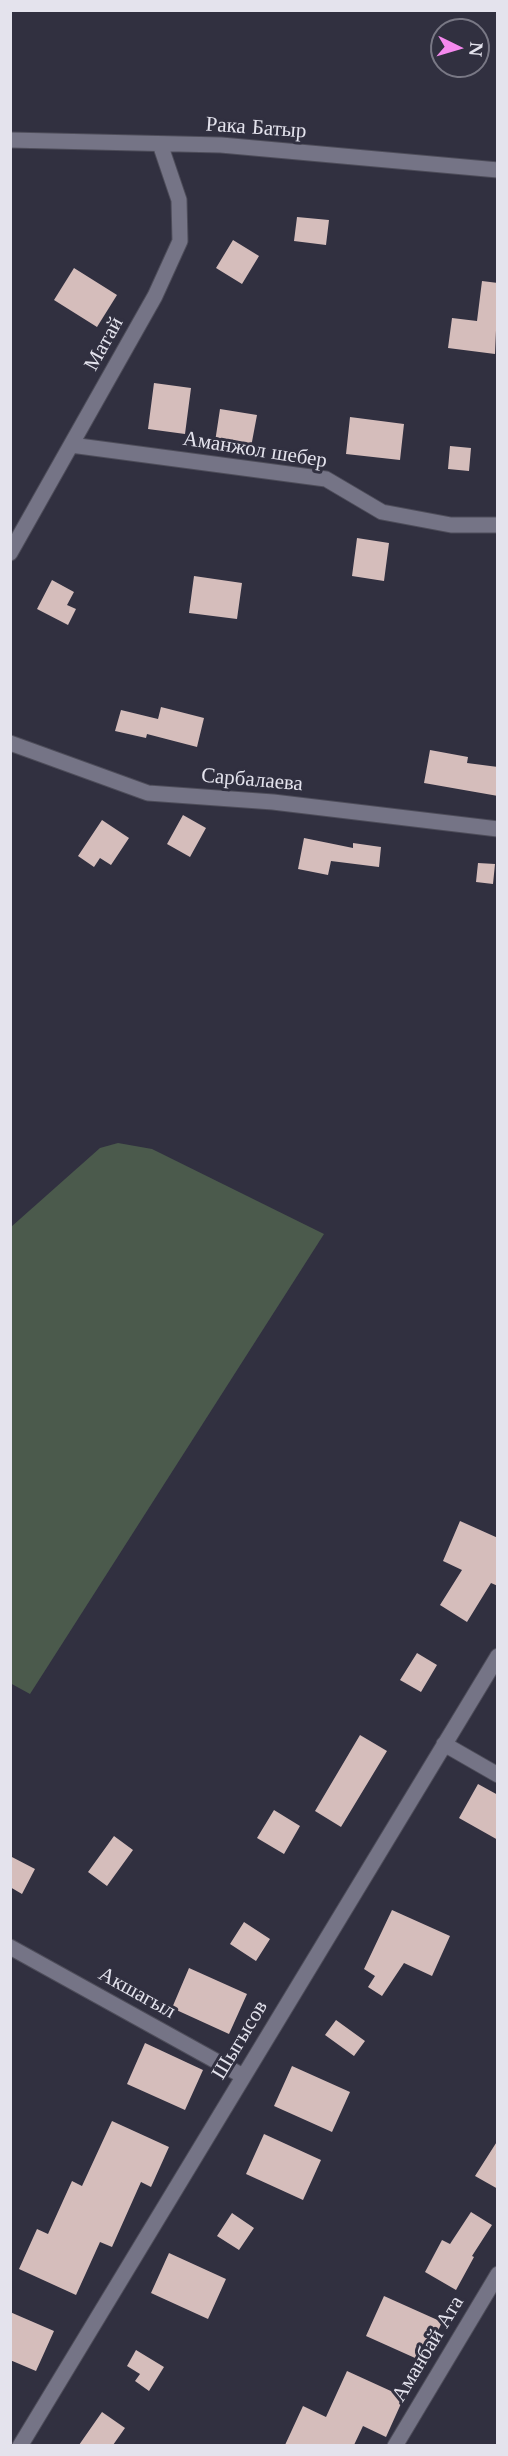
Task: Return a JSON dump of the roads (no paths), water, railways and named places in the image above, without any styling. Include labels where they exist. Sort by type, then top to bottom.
[{"type":"street","name":"Рака Батыр","points":[[10,140],[221,145],[498,170]]},
{"type":"street","name":"Матай","points":[[10,553],[155,296],[180,241],[179,200],[160,144]]},
{"type":"street","name":"Аманжол шебер","points":[[71,445],[326,479],[382,512],[451,525],[498,525]]},
{"type":"street","name":"Сарбалаева","points":[[10,743],[148,793],[273,802],[498,829]]},
{"type":"street","name":"Шыгысов","points":[[20,2445],[498,1656]]},
{"type":"street","points":[[444,1744],[498,1775]]},
{"type":"street","name":"Акшагыл","points":[[10,1947],[243,2076]]},
{"type":"street","name":"Аманбай Ата","points":[[395,2445],[498,2274]]}]
